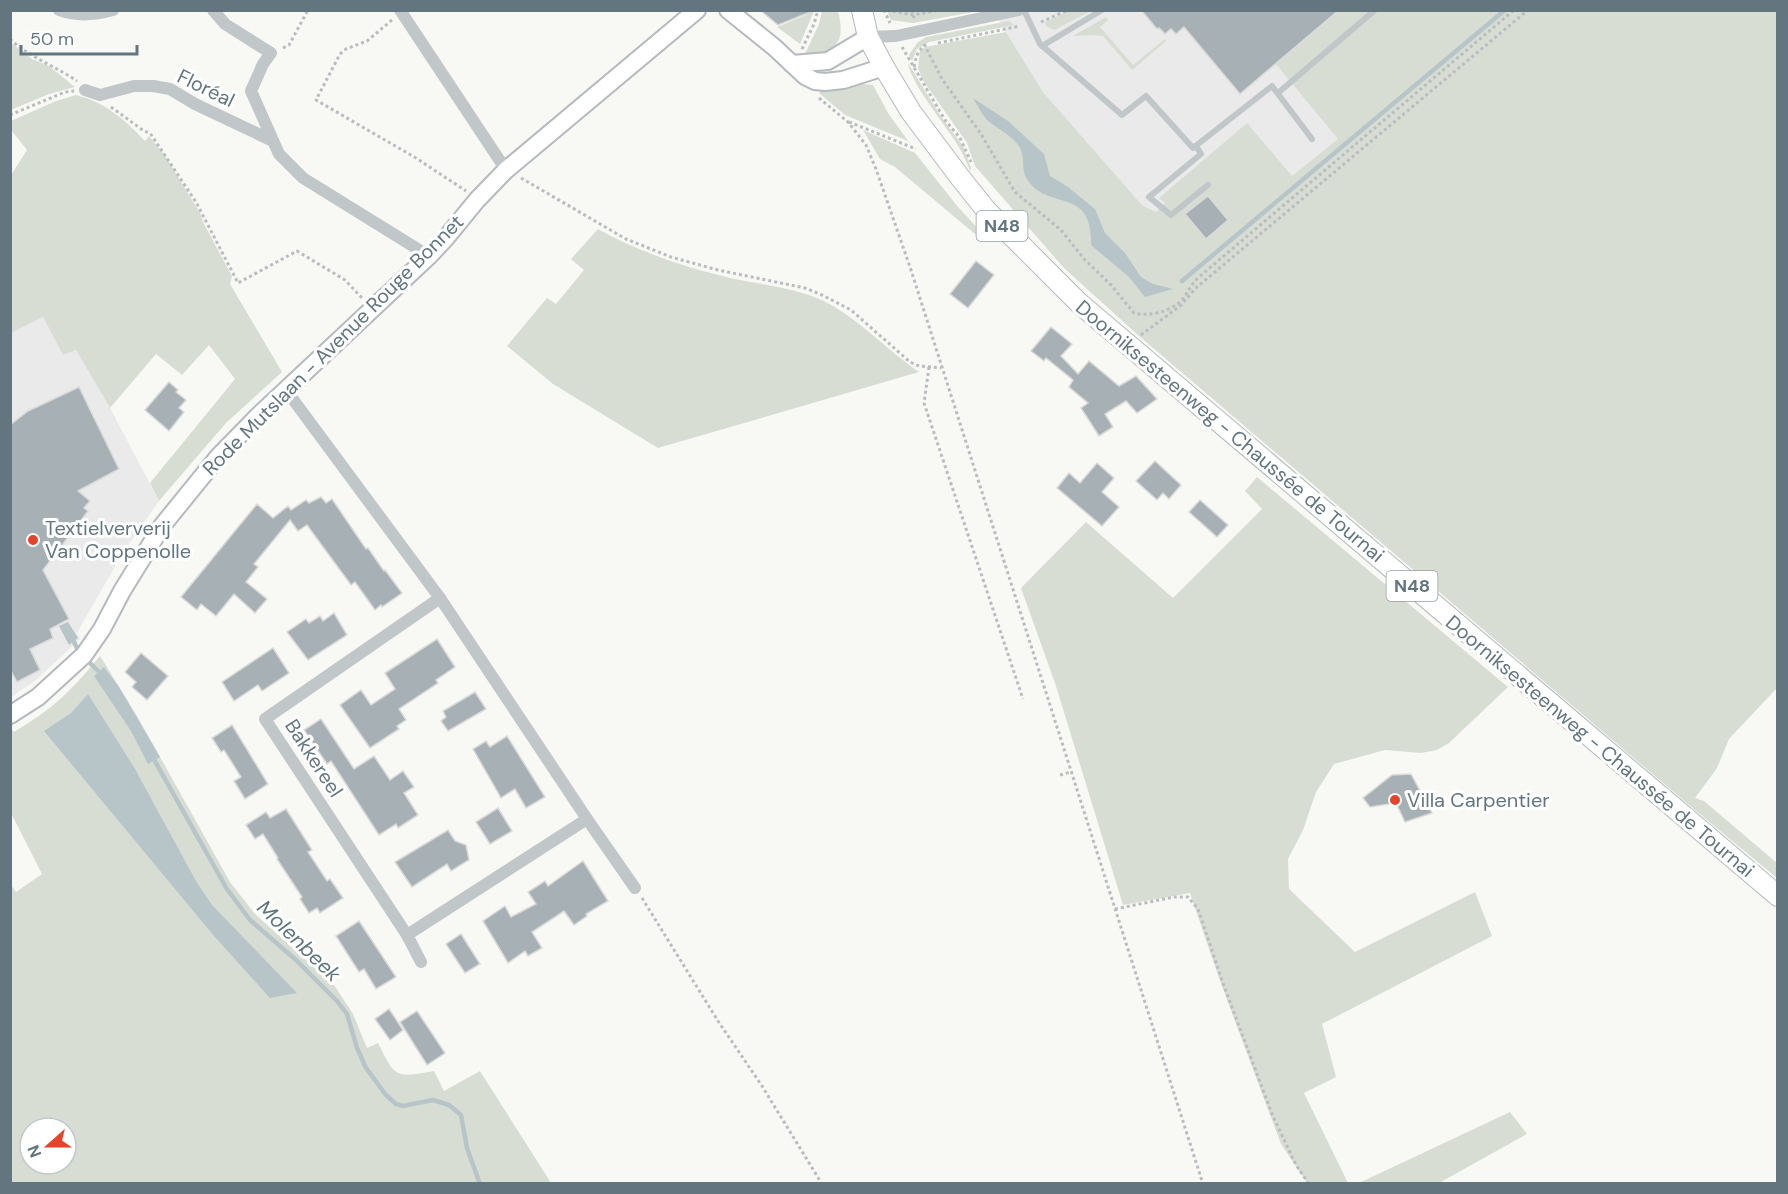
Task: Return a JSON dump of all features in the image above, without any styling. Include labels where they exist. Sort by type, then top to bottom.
[{"type":"main road","name":"Doorniksesteenweg - Chaussée de Tournai","points":[[848,10],[852,20],[868,37],[911,112],[986,210],[1079,303],[1778,896]]},
{"type":"main road","name":"Doorniksesteenweg - Chaussée de Tournai","points":[[862,10],[868,37]]},
{"type":"street","points":[[59,10],[74,15],[89,15],[113,10]]},
{"type":"street","points":[[213,10],[225,24],[271,53]]},
{"type":"street","name":"Rode Mutslaan - Avenue Rouge Bonnet","points":[[10,715],[38,697],[75,664],[91,645],[147,549],[177,506],[218,457],[429,256],[506,170],[697,10]]},
{"type":"street","points":[[728,10],[805,76],[825,82],[843,80],[884,67]]},
{"type":"street","points":[[792,64],[828,61],[840,56],[868,37],[896,36],[1019,10]]},
{"type":"street","points":[[400,12],[506,170]]},
{"type":"street","name":"Floréal","points":[[271,53],[263,64],[251,91],[279,154],[303,178],[429,256]]},
{"type":"street","name":"Floréal","points":[[100,95],[134,86],[170,89],[195,104],[273,141]]},
{"type":"street","points":[[85,90],[100,95]]},
{"type":"street","points":[[286,390],[440,598],[586,819],[635,888]]},
{"type":"street","name":"Bakkereel","points":[[421,962],[407,935],[266,719],[440,598]]},
{"type":"street","points":[[407,935],[586,819]]},
{"type":"lane","points":[[1024,10],[1042,46],[1122,115],[1146,96],[1193,148],[1272,86],[1312,139]]},
{"type":"lane","points":[[1042,46],[1102,10]]},
{"type":"lane","points":[[1278,93],[1376,10]]},
{"type":"lane","points":[[1196,146],[1201,154],[1149,197],[1171,215],[1208,185]]},
{"type":"path","points":[[271,53],[289,45],[308,10]]},
{"type":"path","points":[[802,49],[818,10]]},
{"type":"path","points":[[886,10],[913,15],[940,10]]},
{"type":"path","points":[[914,69],[917,53],[925,45],[1045,21],[1068,10]]},
{"type":"path","points":[[1139,336],[1180,306],[1197,287],[1528,10]]},
{"type":"path","points":[[400,12],[367,41],[346,49],[340,54],[316,100],[416,158],[477,200]]},
{"type":"path","points":[[896,36],[945,120],[960,138],[972,165]]},
{"type":"path","points":[[10,39],[79,82],[85,90]]},
{"type":"path","points":[[10,115],[65,92],[85,90]]},
{"type":"path","points":[[100,95],[119,113],[150,133],[196,202],[238,283],[297,251],[345,280],[372,309]]},
{"type":"path","points":[[814,95],[848,122],[866,145],[876,169],[911,270],[1069,772],[1203,1184]]},
{"type":"path","points":[[848,122],[916,149]]},
{"type":"path","points":[[506,170],[626,239],[718,270],[805,288],[822,295],[851,310],[910,362],[941,368]]},
{"type":"path","points":[[929,367],[924,402],[1023,699]]},
{"type":"path","points":[[1060,775],[1069,772]]},
{"type":"path","points":[[635,888],[822,1184]]},
{"type":"path","points":[[1115,909],[1174,897],[1188,897],[1198,909],[1272,1114],[1296,1165],[1309,1184]]},
{"type":"shaded area","points":[[805,11],[814,11],[800,44],[777,27],[806,15]]},
{"type":"shaded area","points":[[822,11],[838,11],[841,31],[839,38],[836,44],[824,52],[804,56],[819,24]]},
{"type":"shaded area","points":[[887,11],[979,11],[913,23],[891,20]]},
{"type":"shaded area","points":[[993,11],[1502,11],[1292,189],[1247,133],[1156,212],[1142,205],[1043,92]]},
{"type":"shaded area","points":[[1069,11],[1091,11],[1054,30],[1046,26],[1045,22]]},
{"type":"shaded area","points":[[1339,11],[1777,11],[1777,688],[1729,739],[1717,768],[1695,798],[1704,801],[1777,863],[1777,878],[1139,336],[1064,268],[975,166],[967,143],[922,79],[918,68],[920,51],[925,47],[1006,32],[1043,92],[1142,205],[1156,212],[1165,203],[1159,198],[1247,123],[1292,176],[1338,139],[1276,64]]},
{"type":"shaded area","points":[[1106,17],[1108,20],[1100,27],[1133,65],[1165,39],[1166,41],[1132,70],[1103,36],[1073,36]]},
{"type":"shaded area","points":[[1009,21],[1014,25],[929,42],[917,49],[912,61],[909,55],[917,43],[926,37]]},
{"type":"shaded area","points":[[10,42],[32,59],[49,66],[75,87],[49,94],[11,110]]},
{"type":"shaded area","points":[[908,63],[940,115],[963,146],[970,171],[955,140],[915,82]]},
{"type":"shaded area","points":[[863,84],[873,85],[888,113],[908,141],[845,115],[819,93],[822,89],[841,89]]},
{"type":"shaded area","points":[[76,95],[114,112],[145,141],[149,136],[164,154],[200,213],[232,276],[230,284],[282,372],[226,423],[159,501],[150,483],[235,379],[209,345],[182,375],[156,354],[110,408],[76,350],[63,355],[43,317],[11,333],[11,175],[27,150],[11,130],[11,121],[56,101]]},
{"type":"shaded area","points":[[973,98],[1008,121],[1044,154],[1050,176],[1095,209],[1105,233],[1125,253],[1141,277],[1153,284],[1173,289],[1145,297],[1129,277],[1091,245],[1090,226],[1085,214],[1077,206],[1046,195],[1036,189],[1027,179],[1020,148],[1010,137],[986,119]]},
{"type":"shaded area","points":[[863,130],[915,153],[958,207],[984,235],[981,239],[895,167],[880,159]]},
{"type":"shaded area","points":[[598,229],[682,265],[791,290],[824,301],[837,308],[919,372],[658,448],[553,384],[507,346],[547,298],[556,304],[584,270],[571,259]]},
{"type":"shaded area","points":[[43,317],[63,355],[76,350],[110,408],[159,501],[124,551],[87,615],[77,633],[80,639],[36,680],[11,697],[11,333]]},
{"type":"shaded area","points":[[1257,477],[1508,687],[1449,743],[1437,750],[1421,753],[1385,750],[1334,764],[1316,792],[1303,830],[1288,859],[1289,889],[1355,952],[1475,892],[1492,936],[1322,1024],[1336,1077],[1304,1093],[1348,1183],[1307,1183],[1281,1144],[1190,893],[1123,905],[1056,686],[1021,588],[1086,522],[1173,598],[1262,509],[1245,491]]},
{"type":"shaded area","points":[[68,622],[78,638],[69,645],[59,626]]},
{"type":"shaded area","points":[[100,656],[137,716],[230,882],[255,914],[334,985],[353,1014],[367,1048],[378,1043],[393,1069],[398,1073],[434,1071],[444,1091],[480,1071],[551,1183],[11,1183],[10,883],[16,892],[42,874],[11,813],[11,728],[14,732],[40,715],[71,689]]},
{"type":"shaded area","points":[[104,667],[119,687],[160,757],[148,764],[131,731],[94,676]]},
{"type":"shaded area","points":[[88,694],[135,769],[196,881],[212,905],[297,993],[270,998],[214,936],[44,731],[71,713]]},
{"type":"shaded area","points":[[1510,1112],[1527,1134],[1439,1183],[1359,1183]]},
{"type":"building","points":[[760,10],[813,10],[813,11],[778,25]]},
{"type":"building","points":[[1141,10],[1339,10],[1240,94],[1184,27],[1176,34],[1171,29],[1165,34],[1159,28],[1157,29]]},
{"type":"building","points":[[1208,196],[1228,220],[1206,239],[1185,214]]},
{"type":"building","points":[[976,261],[994,275],[968,308],[950,294]]},
{"type":"building","points":[[1051,327],[1072,344],[1061,356],[1078,374],[1089,361],[1119,386],[1136,376],[1157,399],[1137,413],[1126,401],[1105,414],[1113,427],[1099,436],[1081,408],[1088,403],[1069,387],[1073,380],[1046,358],[1044,361],[1031,351]]},
{"type":"building","points":[[169,382],[186,400],[179,408],[184,412],[169,431],[145,410]]},
{"type":"building","name":"Textielververij Van Coppenolle","points":[[79,387],[119,469],[78,491],[90,501],[84,508],[88,511],[43,570],[69,619],[50,629],[53,638],[30,649],[40,670],[17,682],[10,669],[10,425],[28,411]]},
{"type":"building","points":[[1155,461],[1181,485],[1169,499],[1163,493],[1157,500],[1136,481]]},
{"type":"building","points":[[1097,463],[1114,478],[1102,492],[1119,507],[1102,526],[1057,488],[1069,473],[1080,483]]},
{"type":"building","points":[[321,497],[326,503],[332,499],[366,549],[368,548],[402,593],[375,610],[355,582],[351,585],[307,525],[298,531],[290,520],[254,564],[258,567],[246,582],[267,599],[255,613],[234,594],[216,616],[201,604],[197,610],[181,597],[257,504],[273,518],[288,506],[291,510],[306,500],[309,503]]},
{"type":"building","points":[[1200,500],[1228,525],[1217,537],[1189,512]]},
{"type":"building","points":[[334,613],[347,635],[308,660],[287,632],[306,619],[309,623],[320,616],[323,621]]},
{"type":"building","points":[[437,639],[455,667],[436,680],[438,683],[399,709],[406,720],[397,726],[399,729],[370,748],[340,705],[361,690],[371,705],[395,689],[385,673]]},
{"type":"building","points":[[273,648],[289,673],[262,691],[258,685],[234,701],[222,682]]},
{"type":"building","points":[[141,653],[168,676],[147,700],[132,687],[136,682],[125,672]]},
{"type":"building","points":[[475,692],[486,709],[448,731],[441,721],[446,717],[443,711]]},
{"type":"building","points":[[321,719],[354,769],[374,756],[390,780],[403,771],[414,787],[404,793],[418,815],[398,828],[396,824],[379,835],[331,761],[327,764],[304,730]]},
{"type":"building","points":[[232,725],[268,784],[245,799],[234,781],[241,777],[224,750],[221,752],[212,738]]},
{"type":"building","points":[[507,736],[545,797],[526,808],[515,789],[501,798],[473,749],[486,741],[490,747]]},
{"type":"building","name":"Villa Carpentier","points":[[1411,774],[1432,813],[1405,822],[1396,803],[1370,807],[1363,798],[1392,775]]},
{"type":"building","points":[[498,808],[512,831],[490,844],[476,822]]},
{"type":"building","points":[[286,809],[312,850],[308,852],[327,881],[330,879],[343,898],[320,913],[317,908],[309,913],[300,899],[302,897],[263,834],[255,839],[246,825],[266,812],[270,818]]},
{"type":"building","points":[[448,830],[455,841],[466,845],[469,860],[451,871],[447,864],[412,887],[395,862]]},
{"type":"building","points":[[583,861],[608,901],[586,914],[587,916],[574,925],[564,911],[532,932],[542,948],[528,956],[525,951],[508,963],[483,921],[505,906],[511,917],[536,904],[528,892],[545,881],[548,886]]},
{"type":"building","points":[[359,921],[396,977],[376,989],[364,969],[359,972],[336,936]]},
{"type":"building","points":[[461,934],[480,964],[465,973],[446,944]]},
{"type":"building","points":[[389,1009],[403,1030],[390,1040],[375,1019]]},
{"type":"building","points":[[417,1011],[445,1053],[427,1065],[400,1022]]},
{"type":"waterway","points":[[1182,281],[1505,10]]},
{"type":"waterway","name":"Molenbeek","points":[[72,638],[79,652],[102,675]]},
{"type":"waterway","name":"Molenbeek","points":[[152,756],[227,889],[250,920],[296,960],[347,1014],[357,1048],[366,1068],[386,1095],[396,1104],[403,1106],[433,1100],[449,1105],[461,1115],[467,1148],[480,1184]]},
{"type":"place","name":"Textielververij Van Coppenolle","points":[[33,540]]},
{"type":"place","name":"Villa Carpentier","points":[[1395,800]]}]
